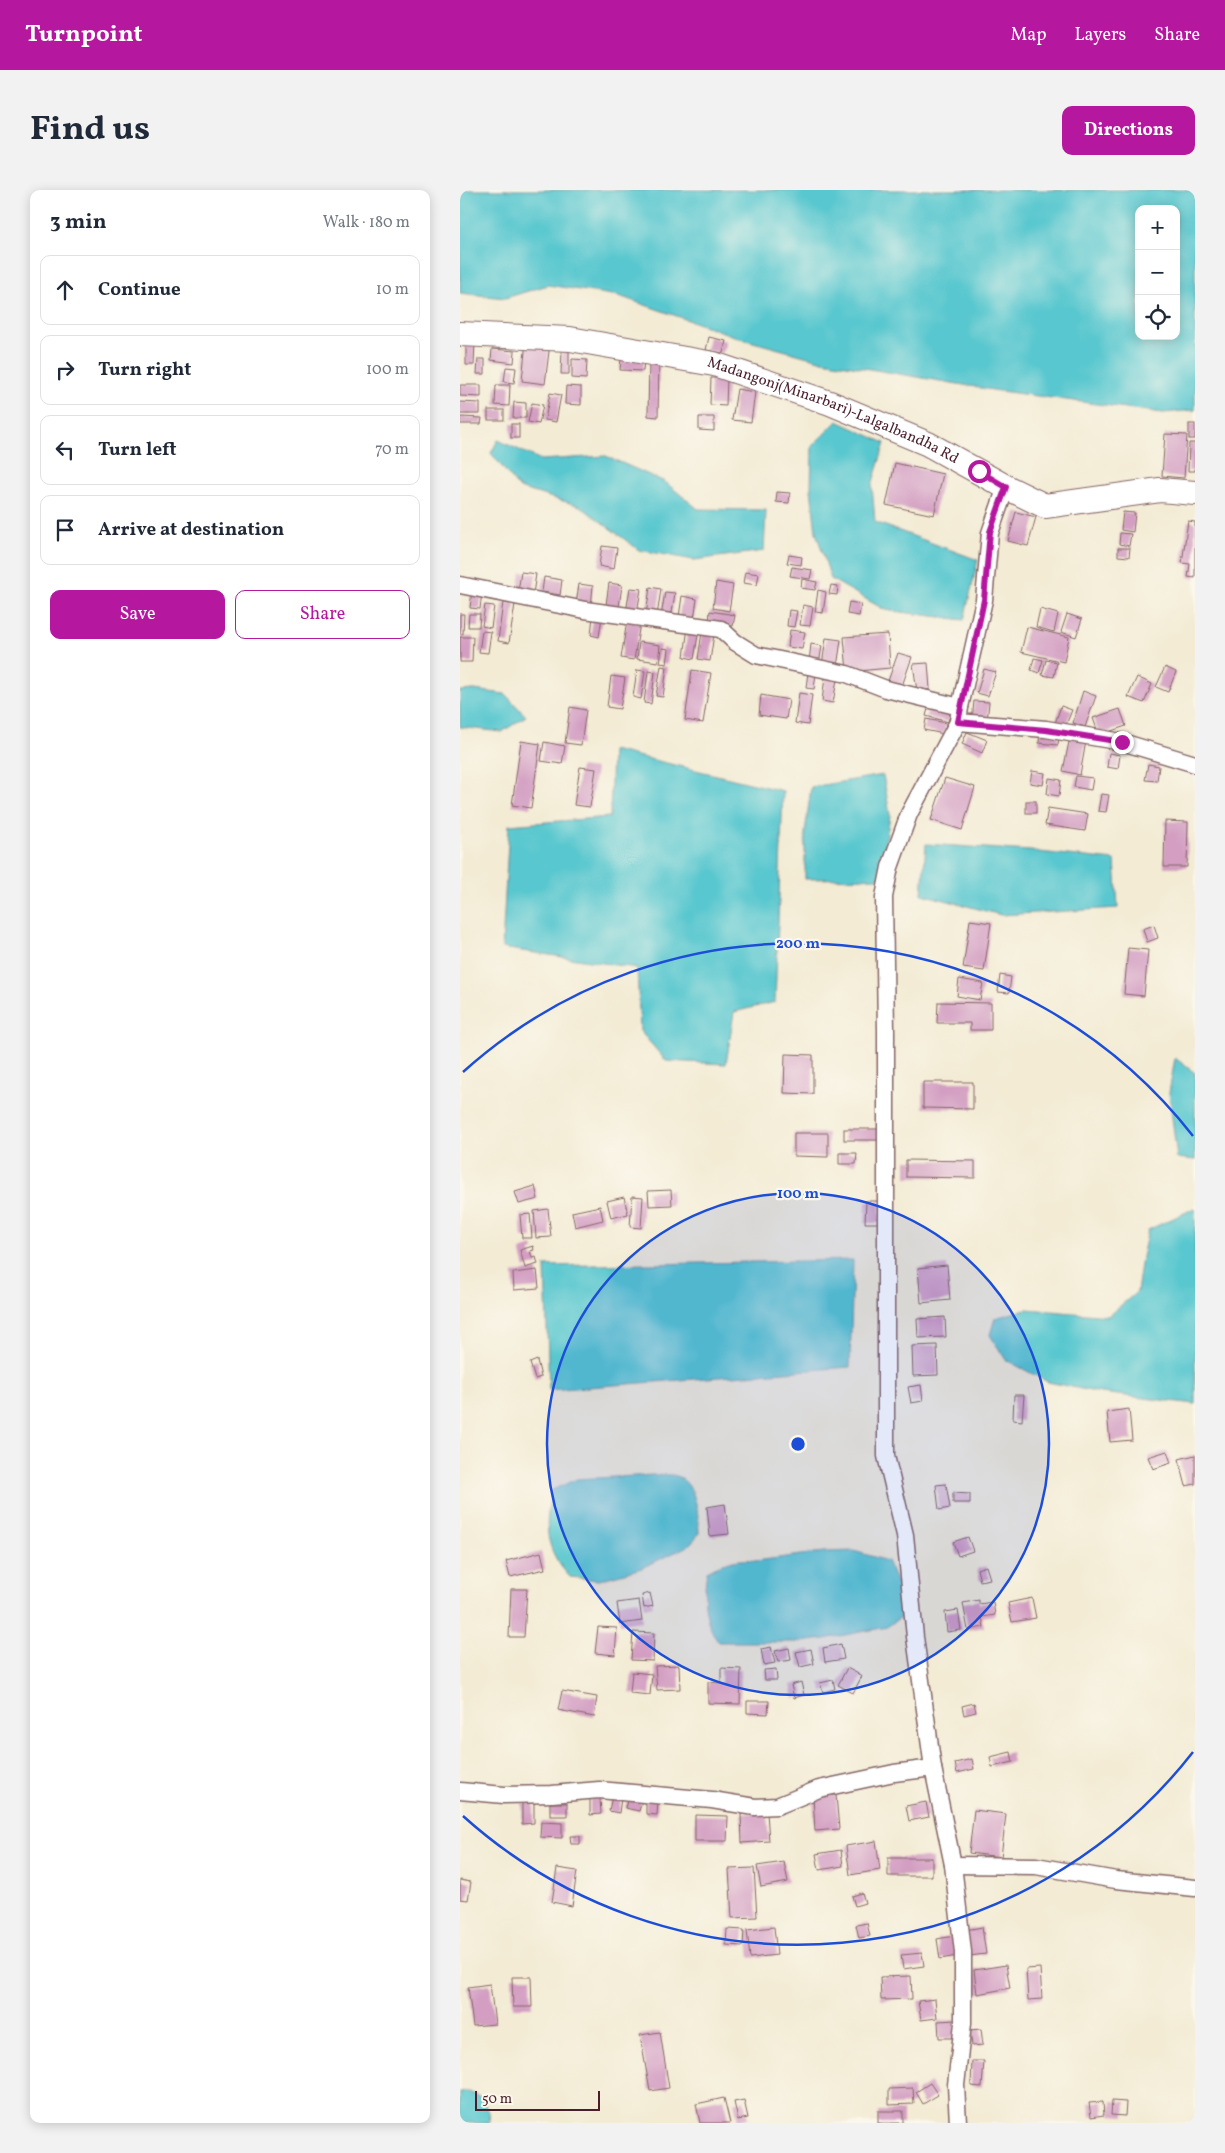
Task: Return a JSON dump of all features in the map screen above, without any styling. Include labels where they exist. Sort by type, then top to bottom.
[{"type":"main road","name":"Madangonj(Minarbari)-Lalgalbandha Rd","points":[[460,334],[570,339],[714,364],[830,403],[928,444],[1045,506],[1160,490],[1195,493]]},
{"type":"street","points":[[958,2123],[956,2085],[963,2022],[963,1952],[953,1865],[933,1768],[915,1637],[905,1535],[886,1456],[886,1031],[884,897],[890,866],[909,814],[959,715],[984,600],[990,532],[1006,487]]},
{"type":"street","points":[[460,584],[585,610],[721,629],[735,642],[756,655],[847,674],[959,715],[1122,742],[1195,764]]},
{"type":"street","points":[[460,1790],[504,1795],[552,1794],[599,1790],[712,1800],[755,1807],[777,1806],[819,1789],[894,1773],[933,1768]]},
{"type":"street","points":[[953,1865],[1036,1866],[1116,1880],[1195,1888]]},
{"type":"water","points":[[460,190],[1195,190],[1195,410],[1163,413],[993,390],[823,361],[746,340],[619,296],[548,285],[505,298],[460,293]]},
{"type":"water","points":[[837,421],[885,443],[872,485],[875,522],[978,560],[964,620],[885,610],[831,579],[816,532],[811,489],[812,446]]},
{"type":"water","points":[[498,440],[541,460],[606,456],[665,482],[698,509],[766,510],[764,551],[694,560],[639,550],[580,506],[519,488],[491,453]]},
{"type":"water","points":[[474,690],[505,694],[526,716],[502,732],[460,727],[460,691]]},
{"type":"water","points":[[612,750],[783,791],[775,1002],[734,1012],[726,1064],[666,1061],[640,1031],[637,968],[502,948],[509,825],[610,817]]},
{"type":"water","points":[[883,775],[890,815],[880,878],[805,879],[805,833],[811,787]]},
{"type":"water","points":[[926,844],[1030,851],[1115,860],[1118,908],[1001,915],[922,894]]},
{"type":"water","points":[[1175,1058],[1195,1073],[1195,1160],[1177,1158],[1169,1093]]},
{"type":"water","points":[[1195,1208],[1195,1404],[1101,1393],[1048,1382],[1006,1360],[990,1335],[995,1318],[1027,1309],[1108,1316],[1137,1292],[1148,1230]]},
{"type":"water","points":[[853,1260],[850,1367],[549,1390],[545,1266]]},
{"type":"water","points":[[653,1475],[677,1476],[689,1487],[696,1502],[699,1534],[688,1546],[642,1568],[599,1580],[570,1577],[555,1557],[548,1536],[549,1503],[552,1490],[577,1479]]},
{"type":"water","points":[[854,1551],[887,1561],[900,1590],[903,1615],[887,1627],[801,1642],[718,1642],[709,1625],[705,1608],[707,1571],[724,1563],[737,1560],[756,1561],[824,1552]]},
{"type":"water","points":[[460,2092],[469,2092],[483,2098],[489,2112],[490,2123],[460,2123]]},
{"type":"building","points":[[709,337],[726,341],[723,353],[706,350]]},
{"type":"building","points":[[466,341],[475,341],[474,365],[466,365]]},
{"type":"building","points":[[526,341],[550,343],[545,384],[522,381]]},
{"type":"building","points":[[492,349],[515,351],[514,363],[491,360]]},
{"type":"building","points":[[562,350],[569,350],[569,374],[561,374]]},
{"type":"building","points":[[621,358],[644,359],[643,371],[620,370]]},
{"type":"building","points":[[478,359],[485,359],[485,374],[477,374]]},
{"type":"building","points":[[572,359],[587,360],[586,379],[572,378]]},
{"type":"building","points":[[649,362],[659,362],[658,417],[648,416]]},
{"type":"building","points":[[506,367],[516,368],[514,383],[504,382]]},
{"type":"building","points":[[711,378],[727,378],[726,406],[710,405]]},
{"type":"building","points":[[460,385],[481,385],[481,397],[460,396]]},
{"type":"building","points":[[496,385],[510,385],[509,406],[495,405]]},
{"type":"building","points":[[566,386],[581,387],[581,405],[565,404]]},
{"type":"building","points":[[737,389],[755,392],[751,422],[732,420]]},
{"type":"building","points":[[550,393],[561,395],[556,422],[545,420]]},
{"type":"building","points":[[460,402],[480,403],[480,414],[460,414]]},
{"type":"building","points":[[514,402],[526,403],[526,418],[513,418]]},
{"type":"building","points":[[532,403],[543,405],[539,424],[528,422]]},
{"type":"building","points":[[488,410],[504,410],[504,420],[488,420]]},
{"type":"building","points":[[460,417],[482,418],[481,424],[460,424]]},
{"type":"building","points":[[699,417],[714,417],[714,431],[699,430]]},
{"type":"building","points":[[511,424],[519,424],[519,438],[511,438]]},
{"type":"building","points":[[1189,424],[1195,424],[1195,439],[1189,439]]},
{"type":"building","points":[[1165,434],[1187,435],[1184,478],[1162,476]]},
{"type":"building","points":[[1189,443],[1195,443],[1195,471],[1188,471]]},
{"type":"building","points":[[895,463],[943,474],[934,515],[886,505]]},
{"type":"building","points":[[777,492],[790,493],[789,503],[776,502]]},
{"type":"building","points":[[1016,512],[1036,517],[1028,546],[1008,541]]},
{"type":"building","points":[[1123,512],[1135,513],[1133,532],[1121,530]]},
{"type":"building","points":[[1188,521],[1195,522],[1195,578],[1188,577],[1190,564],[1182,563]]},
{"type":"building","points":[[1120,533],[1131,534],[1129,546],[1119,544]]},
{"type":"building","points":[[602,546],[617,548],[614,569],[599,566]]},
{"type":"building","points":[[1118,548],[1130,548],[1129,557],[1118,556]]},
{"type":"building","points":[[789,555],[802,557],[801,565],[787,563]]},
{"type":"building","points":[[792,567],[812,570],[810,579],[790,576]]},
{"type":"building","points":[[521,572],[536,574],[533,594],[518,592]]},
{"type":"building","points":[[745,572],[759,574],[757,585],[743,583]]},
{"type":"building","points":[[544,577],[562,580],[560,595],[542,592]]},
{"type":"building","points":[[802,579],[817,582],[815,590],[801,588]]},
{"type":"building","points":[[716,582],[733,585],[729,611],[713,608]]},
{"type":"building","points":[[609,583],[622,585],[619,607],[606,605]]},
{"type":"building","points":[[579,584],[593,586],[591,607],[576,604]]},
{"type":"building","points":[[831,585],[838,586],[837,595],[829,594]]},
{"type":"building","points":[[650,587],[661,589],[657,616],[646,615]]},
{"type":"building","points":[[630,588],[641,589],[637,613],[626,612]]},
{"type":"building","points":[[472,590],[482,592],[480,609],[470,608]]},
{"type":"building","points":[[818,590],[826,592],[823,613],[815,612]]},
{"type":"building","points":[[665,592],[675,593],[671,619],[661,617]]},
{"type":"building","points":[[682,596],[697,599],[694,619],[679,617]]},
{"type":"building","points":[[503,602],[515,604],[509,643],[498,641]]},
{"type":"building","points":[[849,602],[861,604],[859,616],[847,614]]},
{"type":"building","points":[[485,605],[494,606],[491,628],[482,626]]},
{"type":"building","points":[[803,605],[813,607],[810,626],[800,625]]},
{"type":"building","points":[[1040,609],[1058,614],[1054,632],[1036,627]]},
{"type":"building","points":[[789,610],[797,611],[794,627],[787,626]]},
{"type":"building","points":[[710,611],[735,615],[733,626],[709,623]]},
{"type":"building","points":[[460,614],[464,614],[463,634],[460,634]]},
{"type":"building","points":[[469,614],[480,614],[479,627],[468,627]]},
{"type":"building","points":[[1067,614],[1082,619],[1076,637],[1061,632]]},
{"type":"building","points":[[593,616],[602,617],[599,637],[591,635]]},
{"type":"building","points":[[627,621],[640,623],[634,660],[621,658]]},
{"type":"building","points":[[688,627],[699,629],[694,659],[684,657]]},
{"type":"building","points":[[1027,627],[1069,637],[1064,662],[1021,652]]},
{"type":"building","points":[[790,630],[805,632],[802,649],[788,647]]},
{"type":"building","points":[[482,631],[491,632],[488,653],[479,652]]},
{"type":"building","points":[[702,632],[714,634],[710,661],[698,659]]},
{"type":"building","points":[[888,634],[890,668],[847,672],[844,637]]},
{"type":"building","points":[[460,637],[473,637],[472,662],[460,662]]},
{"type":"building","points":[[826,638],[841,640],[837,667],[822,665]]},
{"type":"building","points":[[639,642],[660,645],[658,662],[637,659]]},
{"type":"building","points":[[811,644],[822,646],[819,664],[809,662]]},
{"type":"building","points":[[662,648],[669,649],[667,664],[660,663]]},
{"type":"building","points":[[898,653],[912,657],[902,686],[888,681]]},
{"type":"building","points":[[1034,658],[1043,660],[1039,673],[1031,670]]},
{"type":"building","points":[[1046,660],[1057,662],[1054,677],[1042,675]]},
{"type":"building","points":[[928,663],[930,689],[917,691],[913,664]]},
{"type":"building","points":[[661,666],[667,667],[663,697],[656,696]]},
{"type":"building","points":[[1165,667],[1176,672],[1168,692],[1156,687]]},
{"type":"building","points":[[984,669],[996,672],[988,696],[977,693]]},
{"type":"building","points":[[637,670],[645,671],[641,699],[633,697]]},
{"type":"building","points":[[692,670],[711,673],[703,723],[685,720]]},
{"type":"building","points":[[648,671],[655,672],[651,704],[644,703]]},
{"type":"building","points":[[808,672],[816,673],[814,689],[806,688]]},
{"type":"building","points":[[611,676],[625,678],[620,709],[607,707]]},
{"type":"building","points":[[825,677],[837,679],[833,703],[822,701]]},
{"type":"building","points":[[1137,677],[1152,684],[1144,703],[1128,697]]},
{"type":"building","points":[[1083,691],[1096,696],[1085,727],[1073,723]]},
{"type":"building","points":[[799,693],[812,695],[808,725],[795,723]]},
{"type":"building","points":[[761,695],[789,700],[786,719],[759,715]]},
{"type":"building","points":[[974,701],[989,702],[987,722],[972,721]]},
{"type":"building","points":[[929,705],[951,711],[948,722],[926,716]]},
{"type":"building","points":[[1061,706],[1072,710],[1065,727],[1055,723]]},
{"type":"building","points":[[570,707],[586,710],[581,745],[565,743]]},
{"type":"building","points":[[1120,709],[1126,726],[1099,735],[1093,718]]},
{"type":"building","points":[[926,719],[946,723],[944,734],[924,730]]},
{"type":"building","points":[[967,732],[987,740],[982,753],[962,744]]},
{"type":"building","points":[[1040,732],[1059,735],[1058,745],[1039,743]]},
{"type":"building","points":[[1070,737],[1086,741],[1080,775],[1063,771]]},
{"type":"building","points":[[521,741],[540,744],[531,808],[512,805]]},
{"type":"building","points":[[544,742],[565,746],[562,764],[541,761]]},
{"type":"building","points":[[1109,753],[1120,755],[1118,769],[1107,767]]},
{"type":"building","points":[[1148,764],[1159,766],[1157,781],[1145,780]]},
{"type":"building","points":[[580,767],[596,769],[590,807],[574,805]]},
{"type":"building","points":[[1032,771],[1045,773],[1043,785],[1030,783]]},
{"type":"building","points":[[1076,776],[1093,778],[1091,790],[1074,787]]},
{"type":"building","points":[[945,778],[975,787],[962,830],[931,820]]},
{"type":"building","points":[[1049,778],[1061,780],[1059,796],[1047,794]]},
{"type":"building","points":[[1101,794],[1109,795],[1106,812],[1098,811]]},
{"type":"building","points":[[1026,801],[1036,801],[1036,813],[1026,813]]},
{"type":"building","points":[[1048,808],[1088,814],[1085,831],[1045,825]]},
{"type":"building","points":[[1165,821],[1188,822],[1187,867],[1164,867]]},
{"type":"building","points":[[970,920],[991,923],[984,971],[963,968]]},
{"type":"building","points":[[1154,925],[1158,938],[1147,942],[1143,929]]},
{"type":"building","points":[[1128,948],[1148,950],[1144,996],[1124,994]]},
{"type":"building","points":[[1000,975],[1011,977],[1009,993],[998,992]]},
{"type":"building","points":[[959,979],[983,983],[980,1000],[957,996]]},
{"type":"building","points":[[938,1002],[991,1003],[991,1030],[970,1030],[970,1023],[937,1023]]},
{"type":"building","points":[[785,1054],[813,1055],[813,1094],[784,1093]]},
{"type":"building","points":[[923,1082],[973,1082],[973,1109],[923,1108]]},
{"type":"building","points":[[844,1129],[881,1129],[881,1140],[844,1140]]},
{"type":"building","points":[[794,1133],[828,1133],[828,1157],[794,1156]]},
{"type":"building","points":[[839,1153],[857,1153],[856,1164],[839,1164]]},
{"type":"building","points":[[906,1160],[975,1161],[975,1178],[906,1177]]},
{"type":"building","points":[[535,1186],[538,1199],[519,1204],[515,1192]]},
{"type":"building","points":[[671,1190],[672,1205],[649,1206],[648,1191]]},
{"type":"building","points":[[632,1196],[643,1197],[641,1228],[630,1227]]},
{"type":"building","points":[[624,1197],[628,1214],[611,1218],[607,1201]]},
{"type":"building","points":[[866,1201],[880,1201],[880,1223],[865,1223]]},
{"type":"building","points":[[600,1206],[603,1220],[575,1227],[572,1212]]},
{"type":"building","points":[[548,1209],[551,1237],[536,1238],[534,1211]]},
{"type":"building","points":[[530,1214],[532,1238],[522,1238],[520,1215]]},
{"type":"building","points":[[533,1246],[534,1250],[530,1251],[532,1258],[536,1257],[538,1264],[525,1268],[520,1250]]},
{"type":"building","points":[[947,1265],[950,1300],[921,1303],[918,1268]]},
{"type":"building","points":[[537,1270],[539,1288],[514,1290],[513,1273]]},
{"type":"building","points":[[945,1317],[946,1337],[918,1338],[917,1319]]},
{"type":"building","points":[[937,1345],[938,1375],[913,1376],[912,1346]]},
{"type":"building","points":[[537,1360],[541,1377],[535,1379],[530,1363]]},
{"type":"building","points":[[921,1385],[923,1401],[911,1403],[908,1387]]},
{"type":"building","points":[[1014,1395],[1024,1395],[1022,1421],[1013,1420]]},
{"type":"building","points":[[1129,1409],[1132,1440],[1110,1442],[1107,1412]]},
{"type":"building","points":[[1167,1451],[1171,1463],[1153,1469],[1148,1457]]},
{"type":"building","points":[[1195,1455],[1195,1484],[1186,1486],[1179,1459]]},
{"type":"building","points":[[946,1484],[950,1508],[939,1510],[936,1485]]},
{"type":"building","points":[[953,1493],[970,1494],[970,1503],[953,1503]]},
{"type":"building","points":[[725,1504],[729,1534],[710,1536],[707,1507]]},
{"type":"building","points":[[968,1537],[973,1551],[958,1556],[953,1542]]},
{"type":"building","points":[[541,1552],[545,1569],[510,1577],[506,1561]]},
{"type":"building","points":[[986,1566],[990,1579],[980,1581],[977,1569]]},
{"type":"building","points":[[511,1589],[527,1589],[524,1637],[509,1637]]},
{"type":"building","points":[[650,1593],[653,1606],[644,1608],[642,1595]]},
{"type":"building","points":[[1032,1598],[1036,1618],[1012,1622],[1008,1603]]},
{"type":"building","points":[[639,1600],[642,1621],[620,1624],[617,1603]]},
{"type":"building","points":[[979,1600],[979,1604],[993,1602],[995,1615],[982,1617],[984,1627],[968,1630],[963,1603]]},
{"type":"building","points":[[958,1610],[961,1630],[947,1632],[945,1612]]},
{"type":"building","points":[[598,1627],[617,1628],[615,1655],[595,1653]]},
{"type":"building","points":[[633,1632],[654,1633],[653,1661],[631,1660]]},
{"type":"building","points":[[841,1644],[844,1659],[825,1662],[823,1648]]},
{"type":"building","points":[[771,1647],[775,1663],[764,1665],[761,1649]]},
{"type":"building","points":[[789,1648],[791,1660],[778,1662],[775,1651]]},
{"type":"building","points":[[811,1649],[814,1664],[800,1667],[796,1652]]},
{"type":"building","points":[[679,1665],[680,1689],[657,1690],[655,1666]]},
{"type":"building","points":[[721,1668],[741,1669],[740,1704],[708,1703],[708,1682],[721,1683]]},
{"type":"building","points":[[847,1668],[862,1676],[853,1693],[838,1685]]},
{"type":"building","points":[[776,1669],[777,1680],[765,1680],[764,1670]]},
{"type":"building","points":[[632,1672],[652,1674],[650,1695],[630,1693]]},
{"type":"building","points":[[833,1680],[835,1689],[823,1692],[820,1683]]},
{"type":"building","points":[[801,1682],[804,1695],[794,1698],[791,1685]]},
{"type":"building","points":[[562,1691],[597,1697],[594,1717],[558,1710]]},
{"type":"building","points":[[747,1701],[769,1701],[768,1714],[747,1713]]},
{"type":"building","points":[[974,1703],[976,1712],[964,1715],[962,1706]]},
{"type":"building","points":[[1011,1752],[1013,1762],[992,1767],[990,1757]]},
{"type":"building","points":[[972,1759],[974,1769],[957,1773],[955,1763]]},
{"type":"building","points":[[836,1795],[839,1829],[815,1831],[813,1796]]},
{"type":"building","points":[[612,1796],[621,1798],[619,1813],[609,1811]]},
{"type":"building","points":[[628,1797],[642,1800],[639,1811],[625,1808]]},
{"type":"building","points":[[600,1798],[601,1814],[590,1815],[590,1799]]},
{"type":"building","points":[[646,1801],[658,1801],[657,1815],[646,1814]]},
{"type":"building","points":[[926,1802],[929,1817],[909,1821],[906,1806]]},
{"type":"building","points":[[522,1803],[534,1803],[534,1823],[522,1824]]},
{"type":"building","points":[[550,1803],[567,1803],[567,1816],[550,1816]]},
{"type":"building","points":[[974,1810],[1006,1814],[1001,1857],[969,1853]]},
{"type":"building","points":[[767,1812],[769,1841],[742,1843],[741,1814]]},
{"type":"building","points":[[695,1815],[728,1816],[727,1841],[695,1841]]},
{"type":"building","points":[[541,1822],[562,1823],[562,1838],[540,1837]]},
{"type":"building","points":[[570,1836],[580,1836],[580,1844],[571,1844]]},
{"type":"building","points":[[876,1841],[880,1870],[850,1875],[846,1846]]},
{"type":"building","points":[[841,1850],[843,1866],[819,1870],[816,1854]]},
{"type":"building","points":[[888,1858],[932,1858],[932,1876],[888,1876]]},
{"type":"building","points":[[784,1862],[788,1882],[761,1887],[757,1866]]},
{"type":"building","points":[[557,1868],[577,1871],[572,1906],[552,1902]]},
{"type":"building","points":[[754,1868],[757,1917],[732,1918],[729,1869]]},
{"type":"building","points":[[460,1880],[471,1882],[468,1900],[460,1899]]},
{"type":"building","points":[[862,1893],[865,1903],[855,1906],[852,1896]]},
{"type":"building","points":[[867,1923],[870,1936],[859,1938],[856,1925]]},
{"type":"building","points":[[774,1927],[777,1955],[750,1958],[747,1930]]},
{"type":"building","points":[[982,1927],[986,1954],[969,1956],[966,1930]]},
{"type":"building","points":[[727,1929],[744,1930],[743,1946],[726,1945]]},
{"type":"building","points":[[954,1936],[957,1956],[940,1959],[937,1939]]},
{"type":"building","points":[[922,1953],[924,1966],[903,1969],[901,1955]]},
{"type":"building","points":[[1006,1965],[1010,1988],[977,1994],[974,1970]]},
{"type":"building","points":[[1040,1968],[1042,1999],[1028,2000],[1026,1969]]},
{"type":"building","points":[[911,1976],[912,1999],[881,2000],[880,1977]]},
{"type":"building","points":[[512,1977],[531,1977],[532,2007],[513,2007]]},
{"type":"building","points":[[490,1984],[495,2024],[473,2026],[468,1987]]},
{"type":"building","points":[[935,1999],[937,2018],[921,2020],[918,2001]]},
{"type":"building","points":[[955,2020],[956,2038],[939,2038],[938,2021]]},
{"type":"building","points":[[981,2029],[983,2045],[972,2046],[970,2030]]},
{"type":"building","points":[[660,2032],[669,2088],[650,2091],[640,2035]]},
{"type":"building","points":[[972,2061],[984,2061],[982,2087],[971,2086]]},
{"type":"building","points":[[930,2083],[938,2095],[923,2104],[916,2092]]},
{"type":"building","points":[[913,2088],[914,2104],[889,2105],[889,2089]]},
{"type":"building","points":[[724,2098],[730,2123],[700,2123],[696,2104]]},
{"type":"building","points":[[744,2100],[748,2118],[738,2120],[734,2102]]},
{"type":"building","points":[[1112,2101],[1126,2102],[1125,2116],[1111,2115]]},
{"type":"building","points":[[1103,2102],[1104,2115],[1091,2117],[1089,2103]]},
{"type":"building","points":[[878,2111],[903,2111],[903,2123],[878,2123]]},
{"type":"route","points":[[979,471],[1006,487],[990,532],[984,600],[958,722],[1046,730],[1122,742]]}]
